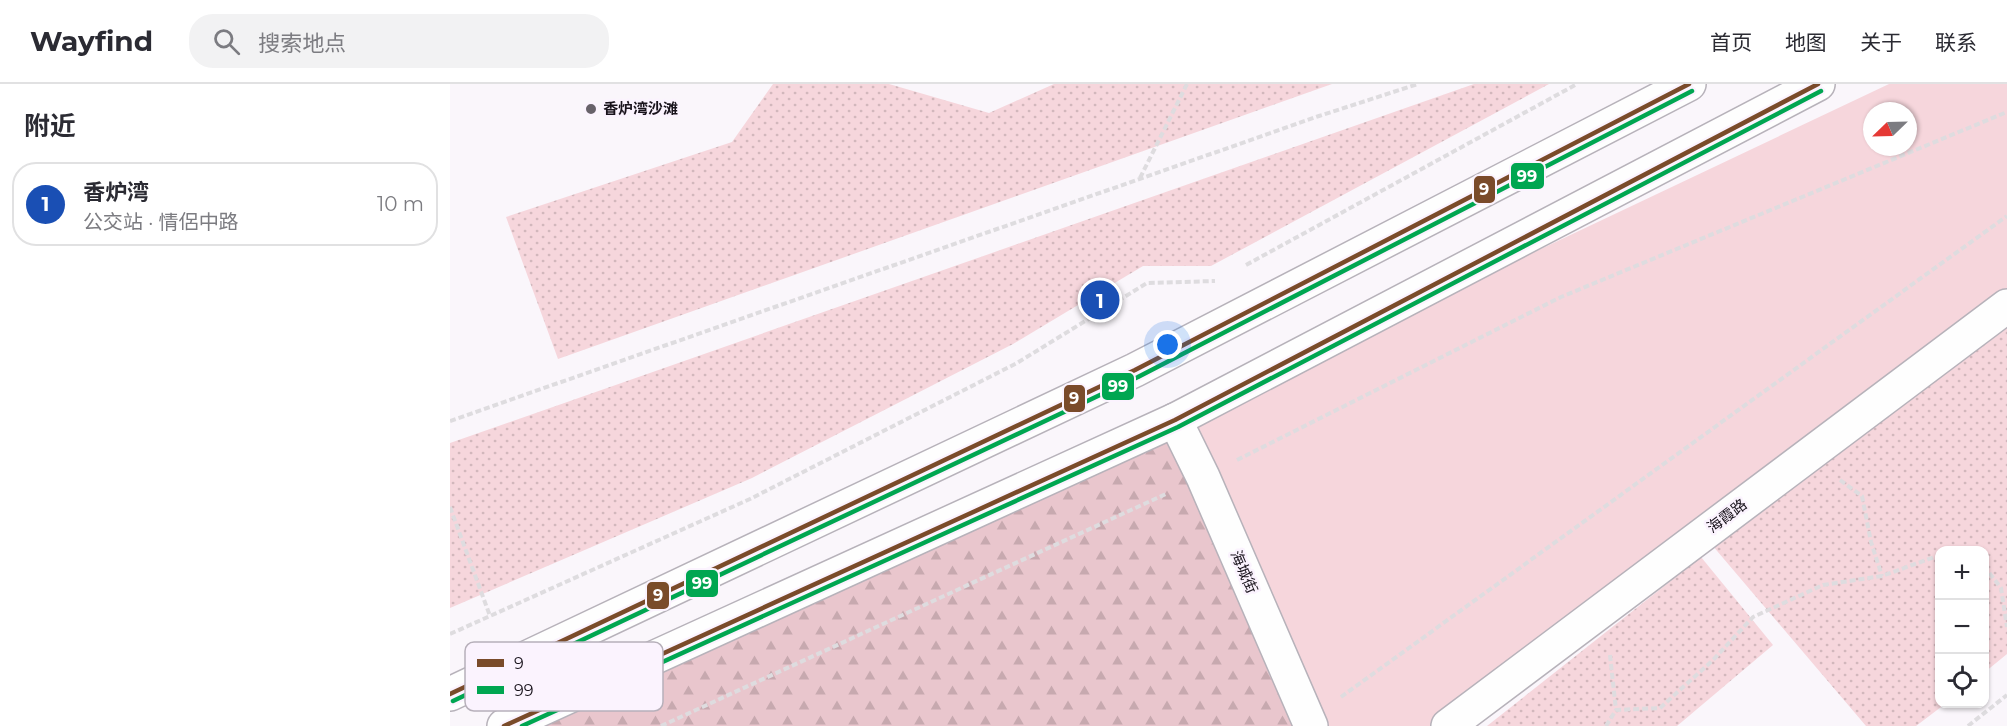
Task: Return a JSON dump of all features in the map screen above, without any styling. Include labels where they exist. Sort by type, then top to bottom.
[{"type":"main road","points":[[560,642],[1135,370],[1689,84]]},
{"type":"main road","points":[[663,653],[1175,420],[1818,84]]},
{"type":"main road","name":"海霞路","points":[[1448,726],[2007,306]]},
{"type":"main road","name":"海城街","points":[[1175,420],[1203,477],[1310,723]]},
{"type":"main road","points":[[450,694],[465,687]]},
{"type":"main road","points":[[504,726],[537,711]]},
{"type":"path","points":[[1140,179],[1187,84]]},
{"type":"path","points":[[450,421],[1418,84]]},
{"type":"path","points":[[1245,265],[1577,84]]},
{"type":"path","points":[[662,726],[1203,477],[1561,297],[2007,112]]},
{"type":"path","points":[[1310,723],[2007,216]]},
{"type":"path","points":[[450,634],[750,499],[1017,363],[1147,282],[1214,282],[1224,276]]},
{"type":"path","points":[[1808,455],[1862,496],[1871,542],[1882,576]]},
{"type":"path","points":[[450,507],[490,616]]},
{"type":"path","points":[[1616,710],[1660,708],[1713,660],[1753,617],[1823,585],[1882,576],[1935,557]]},
{"type":"path","points":[[1989,572],[2001,588],[2007,627]]},
{"type":"path","points":[[1586,622],[1610,652],[1616,710],[1606,726]]},
{"type":"path","points":[[1968,726],[2007,695]]},
{"type":"shaded area","points":[[773,84],[889,84],[989,113],[1054,84],[1332,84],[558,359],[506,217],[732,142]]},
{"type":"shaded area","points":[[1474,84],[1549,84],[1211,266],[1143,266],[1013,344],[752,478],[450,608],[450,443]]},
{"type":"shaded area","points":[[1889,84],[2007,84],[2007,303],[1441,726],[1312,726],[1180,420]]},
{"type":"shaded area","points":[[2007,328],[2007,654],[1989,669],[1989,546],[1935,546],[1935,708],[1940,708],[1916,726],[1866,726],[1712,545]]},
{"type":"shaded area","points":[[1701,557],[1773,645],[1677,726],[1487,726]]},
{"type":"green space","points":[[1173,424],[1306,726],[502,726],[535,711],[663,711],[663,654]]},
{"type":"transit line","name":"9","points":[[560,642],[1135,370],[1689,84]]},
{"type":"transit line","name":"9","points":[[663,653],[1175,420],[1818,84]]},
{"type":"transit line","name":"99","points":[[578,642],[1138,377],[1692,91]]},
{"type":"transit line","name":"99","points":[[663,662],[1178,427],[1821,91]]},
{"type":"transit line","name":"9","points":[[450,694],[465,687]]},
{"type":"transit line","name":"99","points":[[453,701],[465,695]]},
{"type":"transit line","name":"9","points":[[504,726],[537,711]]},
{"type":"transit line","name":"99","points":[[522,726],[555,711]]},
{"type":"place","name":"香炉湾沙滩","points":[[591,109]]},
{"type":"place","name":"香炉湾","points":[[1100,300]]}]
